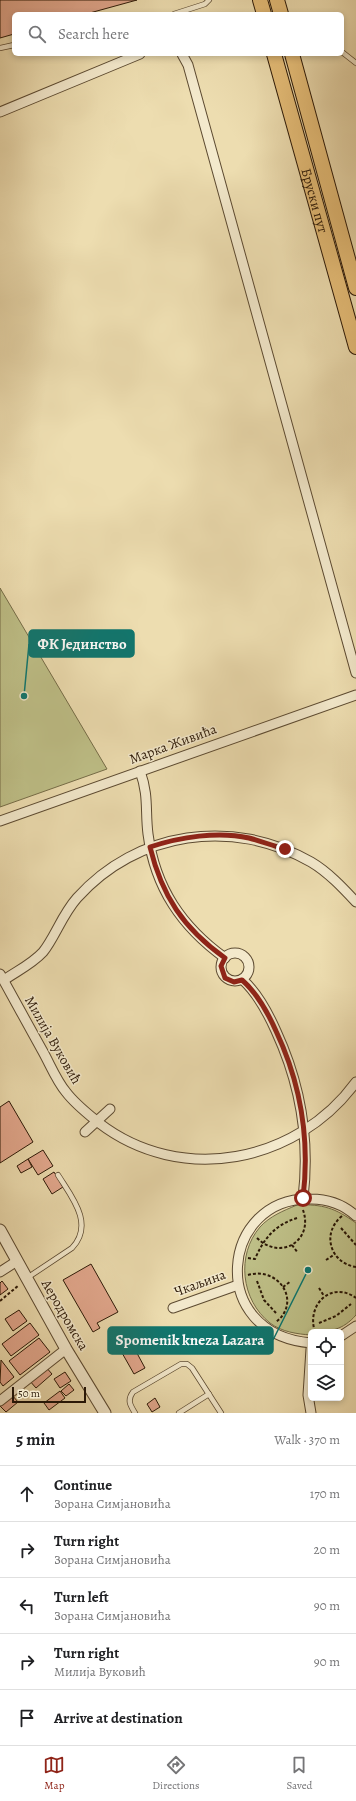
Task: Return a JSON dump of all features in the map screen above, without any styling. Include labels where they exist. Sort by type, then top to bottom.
[{"type":"main road","points":[[260,0],[263,12]]},
{"type":"main road","points":[[277,0],[280,12]]},
{"type":"main road","name":"Бруски пут","points":[[275,56],[356,347]]},
{"type":"main road","name":"Бруски пут","points":[[293,56],[356,288]]},
{"type":"street","points":[[0,112],[135,56]]},
{"type":"street","points":[[183,56],[188,66],[356,673]]},
{"type":"street","name":"Марка Живића","points":[[0,821],[356,695]]},
{"type":"street","points":[[140,771],[145,785],[148,804],[148,833],[150,847],[162,885],[181,918],[209,946],[225,958]]},
{"type":"street","name":"Милија Вуковић","points":[[356,902],[340,886],[312,863],[285,849],[248,838],[198,836],[150,847],[119,863],[96,880],[76,898],[61,918],[44,951],[32,962],[2,977],[66,1092],[98,1122],[133,1143],[153,1151],[186,1159],[220,1159],[244,1156],[263,1151],[304,1132],[325,1117],[344,1099],[356,1082]]},
{"type":"street","points":[[238,953],[246,958],[250,968],[246,977],[242,980],[234,982],[225,978],[221,966],[225,958],[229,955],[238,953]]},
{"type":"street","points":[[242,980],[250,987],[270,1018],[289,1060],[297,1088],[304,1132],[306,1166],[302,1202]]},
{"type":"street","points":[[85,1132],[98,1122],[110,1109]]},
{"type":"street","points":[[308,1343],[291,1341],[264,1328],[252,1315],[243,1301],[238,1284],[237,1264],[246,1234],[257,1221],[270,1210],[286,1202],[302,1202],[320,1199],[337,1203],[356,1216]]},
{"type":"street","name":"Аеродромска","points":[[0,1230],[66,1349],[105,1413]]},
{"type":"street","points":[[0,1272],[17,1260]]},
{"type":"street","name":"Чкаљина","points":[[173,1308],[238,1284]]},
{"type":"street","points":[[344,1334],[356,1326]]},
{"type":"street","points":[[0,1401],[66,1349]]},
{"type":"street","points":[[310,1365],[308,1395],[311,1413]]},
{"type":"lane","points":[[180,12],[205,4],[209,0]]},
{"type":"lane","points":[[0,48],[12,45]]},
{"type":"lane","points":[[344,54],[356,63]]},
{"type":"lane","points":[[27,1278],[72,1248],[78,1241],[82,1229],[79,1208],[58,1175]]},
{"type":"lane","points":[[135,1413],[129,1404],[129,1397],[133,1392],[181,1364],[187,1364],[192,1368],[209,1394],[218,1412]]},
{"type":"lane","points":[[179,1413],[209,1394]]},
{"type":"path","points":[[255,1236],[269,1247],[279,1249],[292,1245],[300,1239],[306,1223],[306,1216],[302,1202]]},
{"type":"path","points":[[344,1215],[335,1224],[330,1239],[335,1254],[341,1262],[356,1267]]},
{"type":"path","points":[[237,1264],[247,1264],[248,1257],[255,1259],[262,1243],[273,1230],[297,1218]]},
{"type":"path","points":[[341,1228],[356,1245]]},
{"type":"path","points":[[292,1245],[298,1253]]},
{"type":"path","points":[[326,1260],[335,1254]]},
{"type":"path","points":[[245,1277],[264,1273],[277,1279],[283,1287],[287,1298],[286,1306],[284,1314],[274,1324]]},
{"type":"path","points":[[0,1301],[27,1278]]},
{"type":"path","points":[[283,1287],[291,1281]]},
{"type":"path","points":[[257,1282],[264,1300],[276,1313]]},
{"type":"path","points":[[319,1288],[324,1296]]},
{"type":"path","points":[[315,1329],[313,1312],[319,1301],[324,1296],[341,1292],[356,1298]]},
{"type":"path","points":[[319,1323],[336,1316],[351,1304]]},
{"type":"green space","points":[[0,588],[107,769],[0,807]]},
{"type":"green space","points":[[297,1205],[322,1206],[335,1210],[356,1223],[356,1315],[341,1327],[336,1329],[308,1329],[308,1335],[295,1333],[270,1323],[260,1313],[253,1302],[245,1277],[247,1251],[252,1238],[260,1227],[272,1217]]},
{"type":"building","points":[[0,0],[137,0],[93,12],[12,12],[12,35],[0,38]]},
{"type":"building","points":[[9,1101],[33,1142],[0,1163],[0,1107]]},
{"type":"building","points":[[43,1150],[53,1166],[38,1175],[28,1159]]},
{"type":"building","points":[[28,1159],[32,1167],[21,1173],[17,1166]]},
{"type":"building","points":[[54,1172],[63,1187],[52,1194],[43,1179]]},
{"type":"building","points":[[91,1264],[118,1312],[97,1323],[100,1328],[93,1332],[63,1280]]},
{"type":"building","points":[[2,1281],[8,1289],[0,1295],[0,1283]]},
{"type":"building","points":[[19,1310],[27,1321],[13,1331],[5,1319]]},
{"type":"building","points":[[30,1323],[39,1335],[11,1356],[2,1344]]},
{"type":"building","points":[[125,1331],[145,1368],[134,1374],[113,1337]]},
{"type":"building","points":[[39,1338],[50,1352],[20,1375],[9,1361]]},
{"type":"building","points":[[1,1360],[14,1377],[3,1386],[0,1382]]},
{"type":"building","points":[[45,1366],[52,1374],[36,1388],[29,1380]]},
{"type":"building","points":[[65,1372],[71,1381],[60,1388],[54,1379]]},
{"type":"building","points":[[69,1384],[74,1390],[66,1396],[61,1391]]},
{"type":"building","points":[[60,1391],[65,1398],[49,1410],[44,1403]]},
{"type":"building","points":[[12,1395],[18,1402],[6,1412],[0,1406]]},
{"type":"building","points":[[155,1398],[160,1407],[152,1412],[147,1404]]},
{"type":"place","name":"ФК Јединство","points":[[24,696]]},
{"type":"place","name":"Spomenik kneza Lazara","points":[[308,1270]]},
{"type":"route","points":[[285,849],[248,838],[227,836],[198,836],[160,843],[150,847],[162,885],[181,918],[209,946],[225,958],[222,961],[221,970],[225,978],[234,982],[242,980],[250,987],[270,1018],[291,1065],[302,1111],[304,1132],[306,1166],[303,1198]]}]
